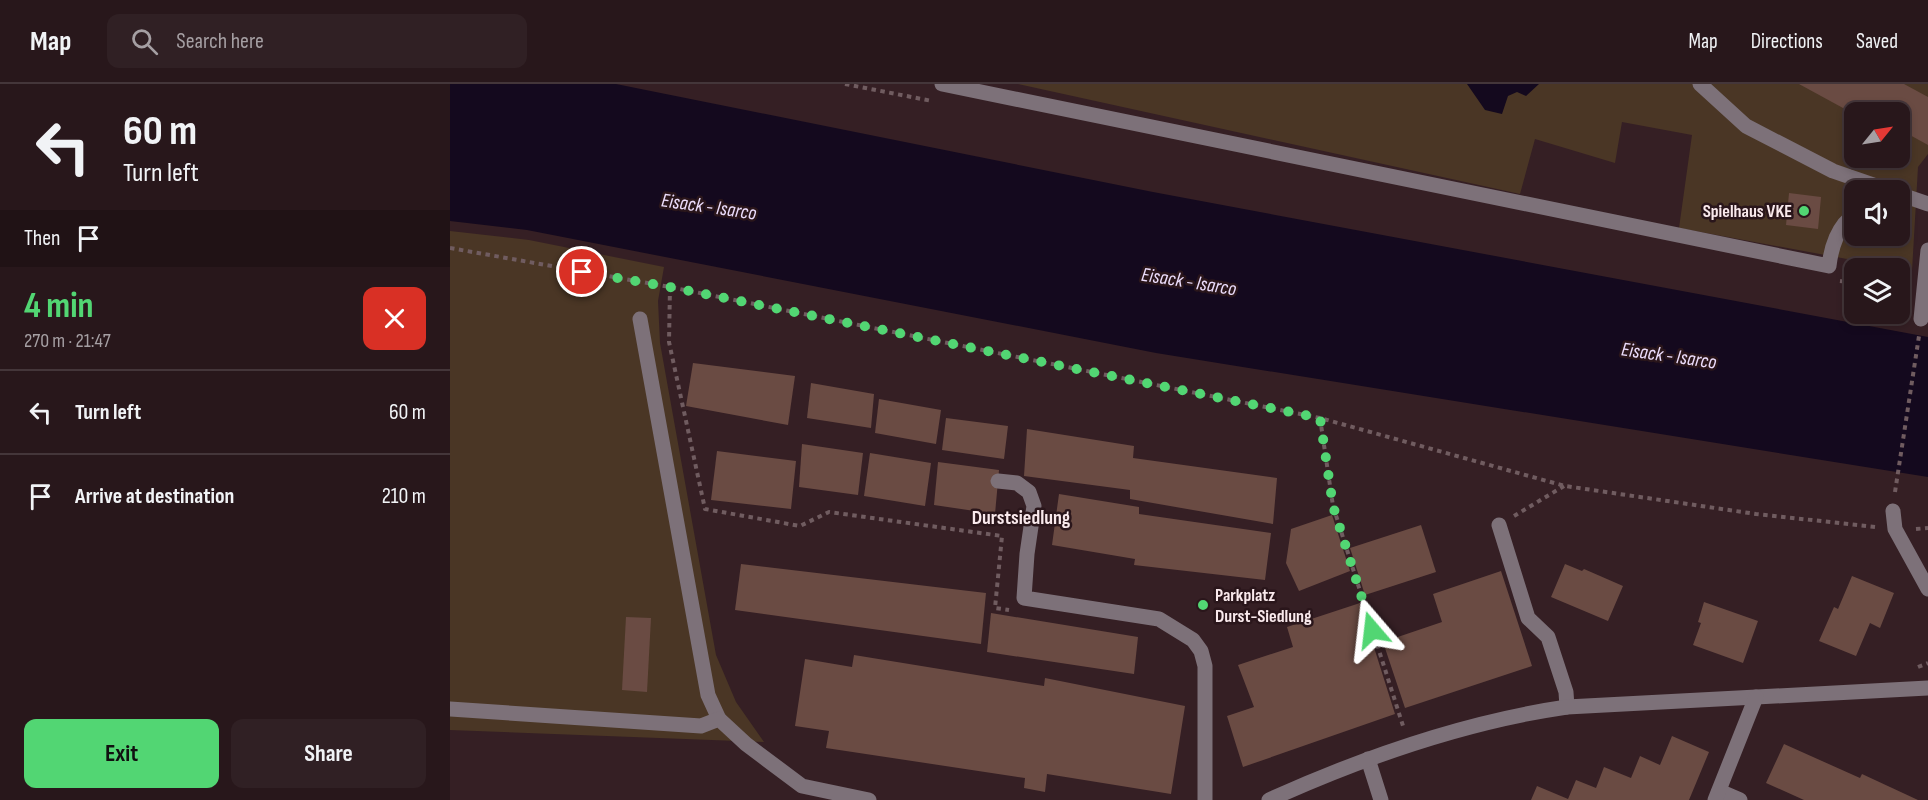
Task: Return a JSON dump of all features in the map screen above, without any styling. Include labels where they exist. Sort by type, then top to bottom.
[{"type":"street","points":[[942,84],[1829,266],[1830,254],[1844,221]]},
{"type":"street","points":[[1700,84],[1746,126],[1833,171],[1856,180]]},
{"type":"street","points":[[1910,198],[1928,204]]},
{"type":"street","points":[[1922,319],[1928,250]]},
{"type":"street","points":[[640,319],[708,695],[719,719],[746,744],[802,786],[868,800]]},
{"type":"street","points":[[999,481],[1017,483],[1029,492],[1034,506],[1024,598],[1159,619],[1193,640],[1201,651],[1205,666],[1205,800]]},
{"type":"street","points":[[1893,511],[1895,530],[1928,589]]},
{"type":"street","points":[[1499,525],[1528,618],[1548,637],[1566,692],[1567,707]]},
{"type":"street","points":[[1269,800],[1320,777],[1407,745],[1522,714],[1567,707],[1928,688]]},
{"type":"street","points":[[1740,800],[1717,795],[1756,697]]},
{"type":"street","points":[[450,710],[701,726],[719,719]]},
{"type":"street","points":[[1368,759],[1381,800]]},
{"type":"path","points":[[450,249],[670,287],[1320,418],[1565,486],[1756,514],[1895,530]]},
{"type":"path","points":[[670,287],[669,342],[705,509],[800,526],[829,512],[1002,536],[995,608]]},
{"type":"path","points":[[1893,511],[1922,319]]},
{"type":"path","points":[[1320,418],[1333,506],[1404,729]]},
{"type":"path","points":[[1499,525],[1565,486]]},
{"type":"shaded area","points":[[1018,84],[1928,84],[1928,154],[1918,167],[1912,271],[1910,271],[1910,258],[1844,258],[1679,228],[1692,135],[1622,122],[1615,163],[1535,139],[1520,194]]},
{"type":"shaded area","points":[[450,231],[529,240],[664,267],[658,301],[660,343],[716,655],[736,702],[764,742],[450,730]]},
{"type":"water","name":"Eisack - Isarco","points":[[450,84],[616,84],[1153,192],[1844,321],[1844,324],[1859,324],[1928,337],[1928,477],[1156,353],[527,230],[450,221]]},
{"type":"water","points":[[1467,84],[1539,84],[1526,96],[1517,92],[1508,96],[1502,114],[1485,110]]},
{"type":"building","points":[[1799,84],[1904,84],[1928,97],[1928,145],[1910,135],[1910,102],[1844,102],[1844,109]]},
{"type":"building","name":"Spielhaus VKE","points":[[1789,193],[1821,197],[1818,229],[1786,225]]},
{"type":"building","points":[[693,363],[795,376],[788,425],[686,406]]},
{"type":"building","points":[[811,383],[874,394],[871,428],[807,418]]},
{"type":"building","points":[[879,399],[941,410],[936,444],[875,433]]},
{"type":"building","points":[[946,418],[1008,426],[1004,459],[942,450]]},
{"type":"building","points":[[1027,429],[1134,446],[1133,458],[1277,478],[1273,524],[1130,499],[1130,490],[1024,476]]},
{"type":"building","points":[[802,444],[863,453],[858,495],[799,487]]},
{"type":"building","points":[[717,451],[796,461],[791,509],[711,500]]},
{"type":"building","points":[[870,453],[931,463],[925,506],[864,496]]},
{"type":"building","points":[[938,462],[999,470],[995,514],[934,505]]},
{"type":"building","points":[[1059,494],[1139,507],[1139,514],[1271,533],[1265,580],[1134,565],[1135,559],[1052,545]]},
{"type":"building","points":[[1332,515],[1350,571],[1299,591],[1286,563],[1291,529]]},
{"type":"building","points":[[1421,525],[1436,572],[1365,595],[1350,548]]},
{"type":"building","points":[[741,564],[986,593],[981,644],[735,610]]},
{"type":"building","points":[[1565,564],[1582,571],[1584,569],[1623,586],[1608,621],[1551,597]]},
{"type":"building","points":[[1501,571],[1532,666],[1405,708],[1383,642],[1442,622],[1433,594]]},
{"type":"building","points":[[1852,576],[1894,593],[1880,628],[1870,623],[1856,656],[1819,641],[1834,607],[1838,609]]},
{"type":"building","points":[[1704,602],[1758,621],[1743,663],[1693,645],[1701,623],[1698,622]]},
{"type":"building","points":[[1360,603],[1395,714],[1243,767],[1227,716],[1254,707],[1238,665],[1293,647],[1287,627]]},
{"type":"building","points":[[991,613],[1138,637],[1134,674],[987,652]]},
{"type":"building","points":[[626,617],[651,618],[647,692],[622,690]]},
{"type":"building","points":[[854,655],[1044,686],[1045,678],[1185,706],[1171,794],[1047,774],[1045,792],[1024,788],[1025,778],[826,748],[829,731],[795,726],[805,659],[852,667]]},
{"type":"building","points":[[1672,736],[1709,752],[1689,800],[1531,800],[1537,786],[1568,799],[1576,780],[1596,788],[1604,767],[1631,778],[1640,756],[1660,765]]},
{"type":"building","points":[[1784,744],[1860,778],[1862,774],[1918,800],[1804,800],[1766,783]]},
{"type":"place","name":"Spielhaus VKE","points":[[1804,211]]},
{"type":"place","name":"Parkplatz Durst-Siedlung","points":[[1203,605]]},
{"type":"district","name":"Durstsiedlung","points":[[1021,517]]},
{"type":"route","points":[[582,272],[670,287],[1034,359],[1320,418],[1333,506],[1372,630]]}]
